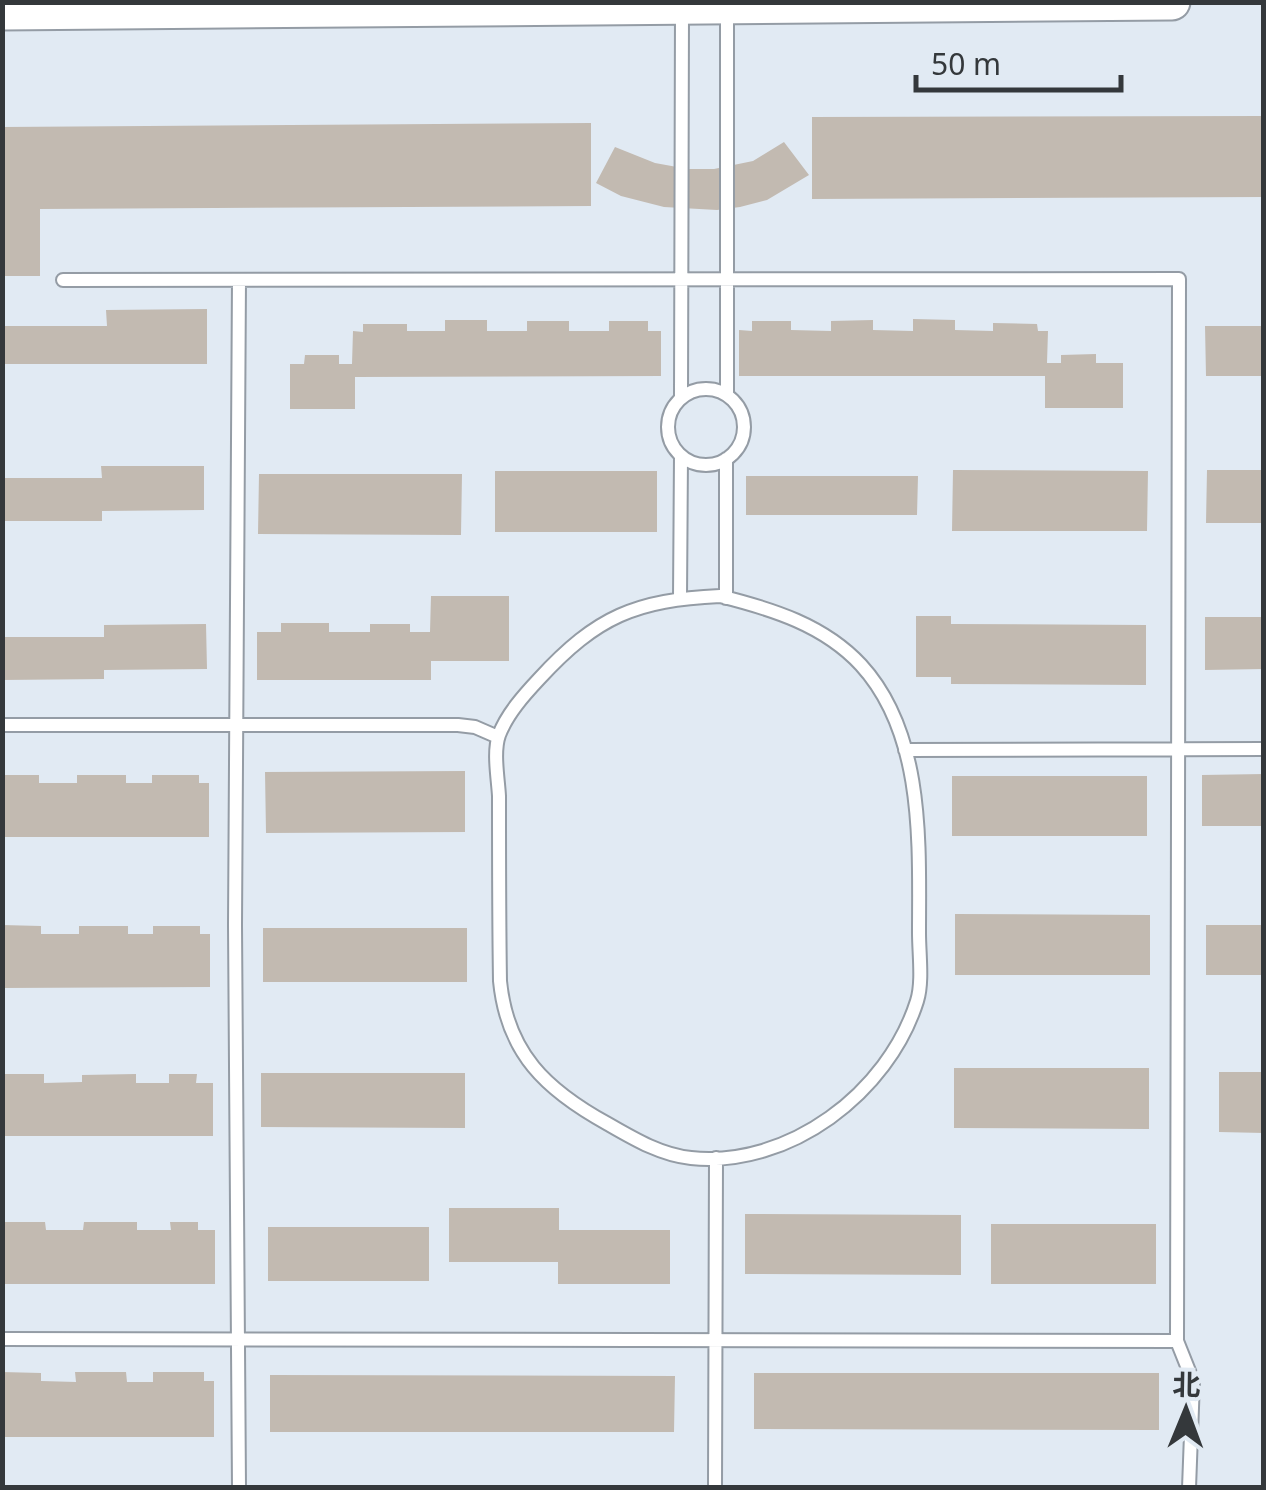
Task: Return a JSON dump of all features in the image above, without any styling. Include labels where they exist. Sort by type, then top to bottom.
[{"type":"main road","points":[[2,12],[1172,2]]},
{"type":"lane","points":[[681,397],[682,6]]},
{"type":"lane","points":[[726,395],[728,6]]},
{"type":"lane","points":[[63,280],[1180,279],[1178,1342],[1193,1382],[1189,1488]]},
{"type":"lane","points":[[239,280],[239,1488]]},
{"type":"lane","points":[[707,388],[726,395],[740,408],[744,428],[740,444],[726,459],[713,464],[700,465],[682,456],[671,443],[667,430],[673,406],[694,390],[707,388]]},
{"type":"lane","points":[[680,598],[682,456]]},
{"type":"lane","points":[[726,459],[726,598]]},
{"type":"lane","points":[[680,598],[726,598],[797,620],[833,641],[862,666],[888,703],[904,750],[919,845],[918,998],[879,1071],[858,1097],[825,1122],[796,1139],[738,1158],[690,1158],[647,1147],[588,1114],[539,1076],[513,1038],[502,1004],[500,981],[498,737],[518,702],[565,652],[603,622],[631,609],[680,598]]},
{"type":"lane","points":[[2,725],[458,725],[498,737]]},
{"type":"lane","points":[[904,750],[1264,749]]},
{"type":"lane","points":[[715,1488],[716,1158]]},
{"type":"lane","points":[[2,1339],[1178,1342]]},
{"type":"building","points":[[1264,116],[1264,197],[812,199],[812,117]]},
{"type":"building","points":[[591,123],[591,206],[40,209],[40,276],[2,276],[2,127]]},
{"type":"building","points":[[784,142],[809,175],[767,200],[740,207],[664,207],[621,196],[596,183],[615,147],[655,163],[714,169],[753,161]]},
{"type":"building","points":[[207,309],[207,364],[2,364],[2,326],[107,326],[106,310]]},
{"type":"building","points":[[913,319],[955,320],[955,330],[993,331],[993,323],[1037,324],[1038,331],[1048,331],[1047,363],[1061,363],[1061,355],[1096,354],[1096,363],[1123,363],[1123,408],[1045,408],[1045,376],[739,376],[739,330],[752,331],[752,321],[791,321],[791,330],[831,331],[831,321],[873,320],[873,330],[913,331]]},
{"type":"building","points":[[445,320],[487,320],[487,331],[527,331],[527,321],[569,321],[569,331],[609,331],[609,321],[648,321],[648,331],[661,331],[661,376],[355,377],[355,409],[290,409],[290,364],[304,364],[305,355],[339,355],[339,364],[352,364],[353,331],[363,332],[363,324],[407,324],[407,331],[445,331]]},
{"type":"building","points":[[1205,326],[1264,326],[1264,376],[1206,376]]},
{"type":"building","points":[[101,466],[204,466],[204,510],[102,511],[102,521],[2,521],[2,478],[102,478]]},
{"type":"building","points":[[953,470],[1148,471],[1147,531],[952,531]]},
{"type":"building","points":[[1207,470],[1264,470],[1264,523],[1206,523]]},
{"type":"building","points":[[495,471],[657,471],[657,532],[495,532]]},
{"type":"building","points":[[259,474],[462,474],[461,535],[258,534]]},
{"type":"building","points":[[746,476],[918,476],[917,515],[746,515]]},
{"type":"building","points":[[431,596],[509,596],[509,661],[431,661],[431,680],[257,680],[257,632],[281,632],[281,623],[329,623],[329,632],[370,632],[370,624],[410,624],[410,632],[430,632]]},
{"type":"building","points":[[916,616],[951,616],[951,624],[1146,625],[1146,685],[951,684],[951,677],[916,677]]},
{"type":"building","points":[[1205,617],[1264,617],[1264,669],[1205,670]]},
{"type":"building","points":[[206,624],[207,669],[104,670],[104,679],[2,680],[2,637],[104,637],[104,625]]},
{"type":"building","points":[[465,771],[465,832],[266,833],[265,772]]},
{"type":"building","points":[[1264,774],[1264,826],[1202,826],[1202,775]]},
{"type":"building","points":[[2,775],[39,775],[39,783],[77,783],[77,775],[126,775],[126,783],[152,783],[152,775],[199,775],[199,783],[209,783],[209,837],[2,837]]},
{"type":"building","points":[[952,776],[1147,776],[1147,836],[952,836]]},
{"type":"building","points":[[955,914],[1150,915],[1150,975],[955,975]]},
{"type":"building","points":[[2,925],[41,926],[41,934],[79,934],[79,926],[128,926],[128,934],[153,934],[153,926],[200,926],[200,934],[210,934],[210,987],[2,988]]},
{"type":"building","points":[[1206,925],[1264,925],[1264,975],[1206,975]]},
{"type":"building","points":[[263,928],[467,928],[467,982],[263,982]]},
{"type":"building","points":[[954,1068],[1149,1068],[1149,1129],[954,1128]]},
{"type":"building","points":[[1219,1072],[1264,1072],[1264,1133],[1219,1132]]},
{"type":"building","points":[[261,1073],[465,1073],[465,1128],[261,1127]]},
{"type":"building","points":[[2,1074],[44,1074],[44,1083],[82,1082],[82,1075],[136,1074],[136,1083],[169,1083],[169,1074],[197,1074],[196,1083],[213,1083],[213,1136],[2,1136]]},
{"type":"building","points":[[449,1208],[559,1208],[559,1230],[670,1230],[670,1284],[558,1284],[558,1262],[449,1262]]},
{"type":"building","points":[[745,1214],[961,1215],[961,1275],[745,1274]]},
{"type":"building","points":[[3,1222],[45,1222],[46,1230],[83,1230],[84,1222],[137,1222],[137,1230],[171,1230],[170,1222],[198,1222],[198,1230],[215,1230],[215,1284],[2,1284]]},
{"type":"building","points":[[991,1224],[1156,1224],[1156,1284],[991,1284]]},
{"type":"building","points":[[268,1227],[429,1227],[429,1281],[268,1281]]},
{"type":"building","points":[[2,1372],[41,1373],[41,1381],[76,1382],[75,1372],[126,1372],[127,1382],[153,1382],[153,1372],[204,1372],[204,1381],[214,1381],[214,1437],[2,1437]]},
{"type":"building","points":[[754,1373],[1159,1373],[1159,1430],[754,1429]]},
{"type":"building","points":[[270,1375],[675,1376],[674,1432],[270,1432]]}]
